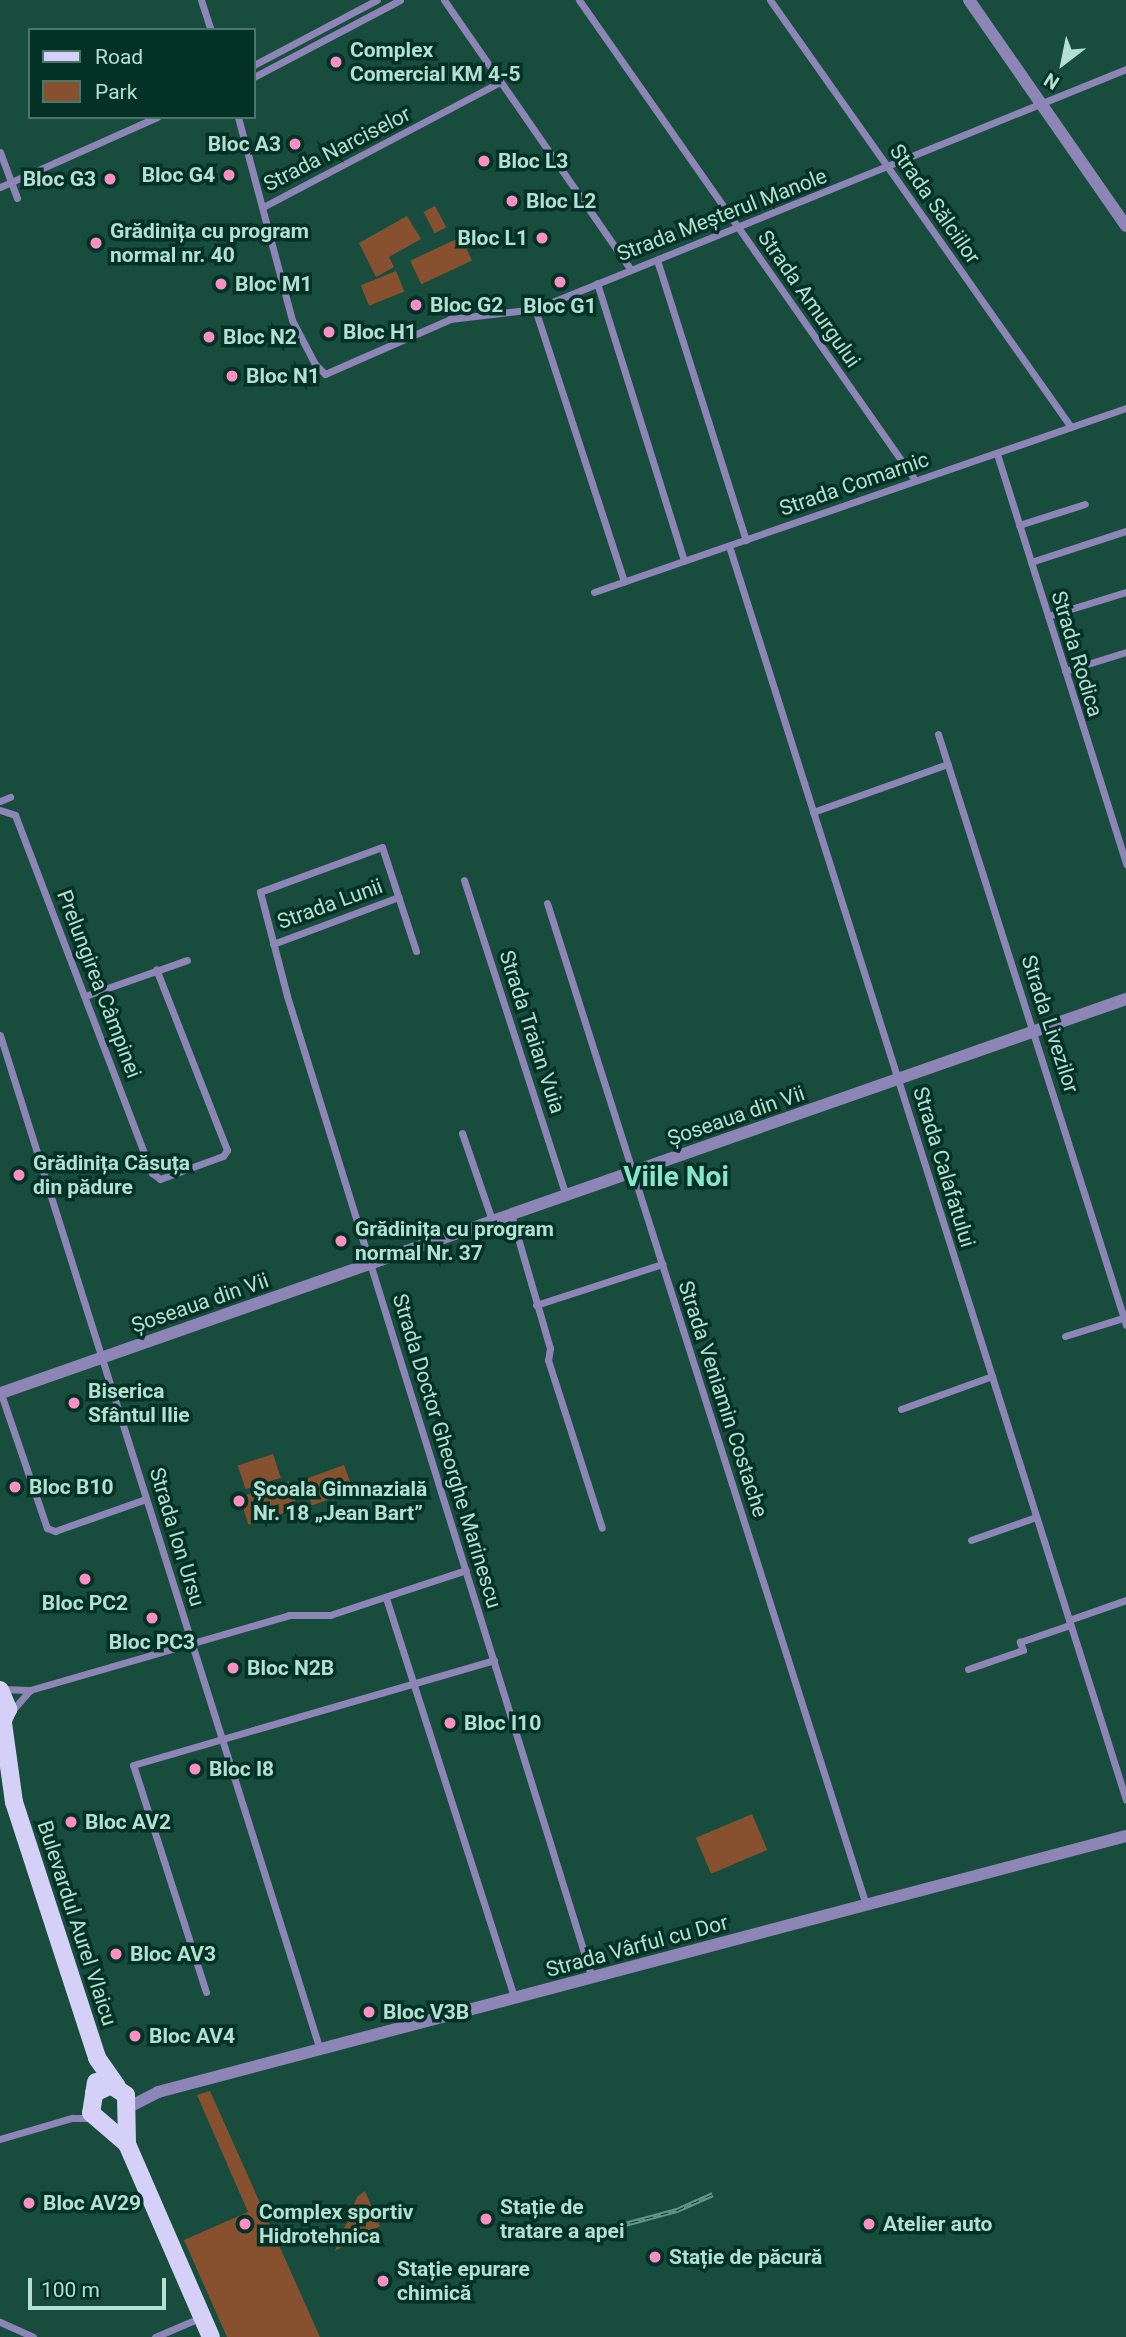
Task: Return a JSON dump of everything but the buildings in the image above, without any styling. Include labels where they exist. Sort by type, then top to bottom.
[{"type":"main road","name":"Bulevardul Aurel Vlaicu","points":[[0,1690],[7,1700],[3,1722],[14,1802],[97,2058],[124,2099]]},
{"type":"main road","name":"Bulevardul Aurel Vlaicu","points":[[0,1776],[14,1802]]},
{"type":"main road","name":"Bulevardul Aurel Vlaicu","points":[[96,2109],[97,2058]]},
{"type":"main road","points":[[96,2109],[104,2086],[124,2099]]},
{"type":"main road","points":[[96,2109],[119,2122],[124,2099]]},
{"type":"main road","points":[[124,2099],[127,2144]]},
{"type":"main road","points":[[96,2109],[127,2144],[211,2337]]},
{"type":"street","points":[[201,0],[210,28]]},
{"type":"street","points":[[256,64],[377,0]]},
{"type":"street","points":[[256,76],[400,0]]},
{"type":"street","points":[[444,0],[630,269]]},
{"type":"street","name":"Strada Amurgului","points":[[579,0],[915,481]]},
{"type":"street","name":"Strada Sălciilor","points":[[771,0],[1071,427]]},
{"type":"street","points":[[969,0],[1126,226]]},
{"type":"street","name":"Strada Meșterul Manole","points":[[263,207],[292,320],[314,364],[326,374],[450,319],[536,309],[1126,69]]},
{"type":"street","name":"Strada Narciselor","points":[[263,207],[500,82]]},
{"type":"street","points":[[0,187],[153,119]]},
{"type":"street","points":[[239,119],[263,207]]},
{"type":"street","points":[[0,152],[17,198]]},
{"type":"street","points":[[657,260],[746,540]]},
{"type":"street","points":[[597,284],[684,561]]},
{"type":"street","points":[[536,309],[624,582]]},
{"type":"street","name":"Strada Comarnic","points":[[594,592],[1126,408]]},
{"type":"street","name":"Strada Rodica","points":[[997,454],[1126,864]]},
{"type":"street","points":[[1019,525],[1086,504]]},
{"type":"street","points":[[1031,562],[1126,531]]},
{"type":"street","name":"Strada Calafatului","points":[[729,546],[1126,1800]]},
{"type":"street","points":[[1048,615],[1126,592]]},
{"type":"street","points":[[1065,671],[1126,652]]},
{"type":"street","name":"Strada Livezilor","points":[[938,734],[1125,1323]]},
{"type":"street","points":[[813,811],[948,764]]},
{"type":"street","points":[[0,801],[10,797]]},
{"type":"street","name":"Prelungirea Câmpinei","points":[[0,810],[15,815],[152,1173],[160,1179],[223,1156],[227,1150],[156,968]]},
{"type":"street","name":"Strada Doctor Gheorghe Marinescu","points":[[399,897],[382,847],[260,892],[273,944],[370,1264],[592,1978]]},
{"type":"street","name":"Strada Traian Vuia","points":[[464,880],[566,1195]]},
{"type":"street","points":[[399,897],[416,951]]},
{"type":"street","name":"Strada Lunii","points":[[273,944],[399,897]]},
{"type":"street","name":"Strada Veniamin Costache","points":[[547,903],[866,1905]]},
{"type":"street","points":[[85,996],[156,968],[187,960]]},
{"type":"street","name":"Șoseaua din Vii","points":[[0,1392],[1126,999]]},
{"type":"street","name":"Strada Ion Ursu","points":[[0,1035],[320,2050]]},
{"type":"street","points":[[462,1133],[492,1220]]},
{"type":"street","points":[[511,1213],[550,1348],[548,1360],[602,1528]]},
{"type":"street","points":[[536,1305],[662,1264]]},
{"type":"street","points":[[1065,1336],[1125,1323]]},
{"type":"street","points":[[901,1409],[992,1376]]},
{"type":"street","points":[[0,1392],[47,1528],[55,1531],[146,1499]]},
{"type":"street","points":[[971,1539],[1036,1517]]},
{"type":"street","points":[[0,1690],[30,1690],[289,1615],[330,1615],[466,1570]]},
{"type":"street","points":[[386,1598],[411,1684],[514,1998]]},
{"type":"street","points":[[968,1669],[1023,1650],[1020,1642],[1126,1600]]},
{"type":"street","points":[[206,1992],[132,1765],[494,1660]]},
{"type":"street","points":[[3,1722],[30,1690]]},
{"type":"street","name":"Strada Vârful cu Dor","points":[[124,2099],[320,2050],[1126,1836]]},
{"type":"street","points":[[0,2139],[96,2109]]},
{"type":"street","points":[[72,2118],[96,2109]]},
{"type":"street","points":[[155,2337],[203,2317]]},
{"type":"street","points":[[0,2322],[33,2337]]},
{"type":"green space","points":[[435,206],[446,227],[435,233],[424,212]]},
{"type":"green space","points":[[407,216],[421,239],[389,257],[394,267],[376,277],[359,243]]},
{"type":"green space","points":[[461,237],[472,261],[421,284],[410,261]]},
{"type":"green space","points":[[396,271],[404,291],[369,306],[361,285]]},
{"type":"green space","points":[[273,1454],[281,1478],[246,1489],[238,1465]]},
{"type":"green space","points":[[344,1465],[353,1490],[312,1505],[303,1480]]},
{"type":"green space","points":[[289,1481],[298,1509],[249,1525],[240,1497]]},
{"type":"green space","points":[[752,1814],[767,1850],[711,1874],[696,1838]]},
{"type":"green space","name":"Complex sportiv Hidrotehnica","points":[[210,2091],[320,2337],[227,2337],[184,2240],[248,2212],[197,2095]]},
{"type":"green space","points":[[365,2191],[380,2226],[335,2251],[357,2197]]},
{"type":"railway","points":[[599,2231],[677,2210],[713,2194]]},
{"type":"place","name":"Complex Comercial KM 4-5","points":[[336,62]]},
{"type":"place","name":"Bloc A3","points":[[295,144]]},
{"type":"place","name":"Bloc L3","points":[[484,161]]},
{"type":"place","name":"Bloc G4","points":[[229,175]]},
{"type":"place","name":"Bloc G3","points":[[110,179]]},
{"type":"place","name":"Bloc L2","points":[[512,201]]},
{"type":"place","name":"Bloc L1","points":[[542,238]]},
{"type":"place","name":"Grădinița cu program normal nr. 40","points":[[96,243]]},
{"type":"place","name":"Bloc G1","points":[[560,282]]},
{"type":"place","name":"Bloc M1","points":[[221,284]]},
{"type":"place","name":"Bloc G2","points":[[416,305]]},
{"type":"place","name":"Bloc H1","points":[[329,332]]},
{"type":"place","name":"Bloc N2","points":[[209,337]]},
{"type":"place","name":"Bloc N1","points":[[232,376]]},
{"type":"place","name":"Grădinița Căsuța din pădure","points":[[19,1175]]},
{"type":"place","name":"Grădinița cu program normal Nr. 37","points":[[341,1241]]},
{"type":"place","name":"Biserica Sfântul Ilie","points":[[74,1403]]},
{"type":"place","name":"Bloc B10","points":[[15,1487]]},
{"type":"place","name":"Școala Gimnazială Nr. 18 „Jean Bart”","points":[[239,1501]]},
{"type":"place","name":"Bloc PC2","points":[[85,1579]]},
{"type":"place","name":"Bloc PC3","points":[[152,1618]]},
{"type":"place","name":"Bloc N2B","points":[[233,1668]]},
{"type":"place","name":"Bloc I10","points":[[450,1723]]},
{"type":"place","name":"Bloc I8","points":[[195,1769]]},
{"type":"place","name":"Bloc AV2","points":[[71,1822]]},
{"type":"place","name":"Bloc AV3","points":[[116,1954]]},
{"type":"place","name":"Bloc V3B","points":[[369,2012]]},
{"type":"place","name":"Bloc AV4","points":[[135,2036]]},
{"type":"place","name":"Bloc AV29","points":[[29,2203]]},
{"type":"place","name":"Stație de tratare a apei","points":[[486,2219]]},
{"type":"place","name":"Complex sportiv Hidrotehnica","points":[[245,2224]]},
{"type":"place","name":"Atelier auto","points":[[869,2224]]},
{"type":"place","name":"Stație de păcură","points":[[655,2257]]},
{"type":"place","name":"Stație epurare chimică","points":[[383,2281]]},
{"type":"district","name":"Viile Noi","points":[[676,1177]]}]
